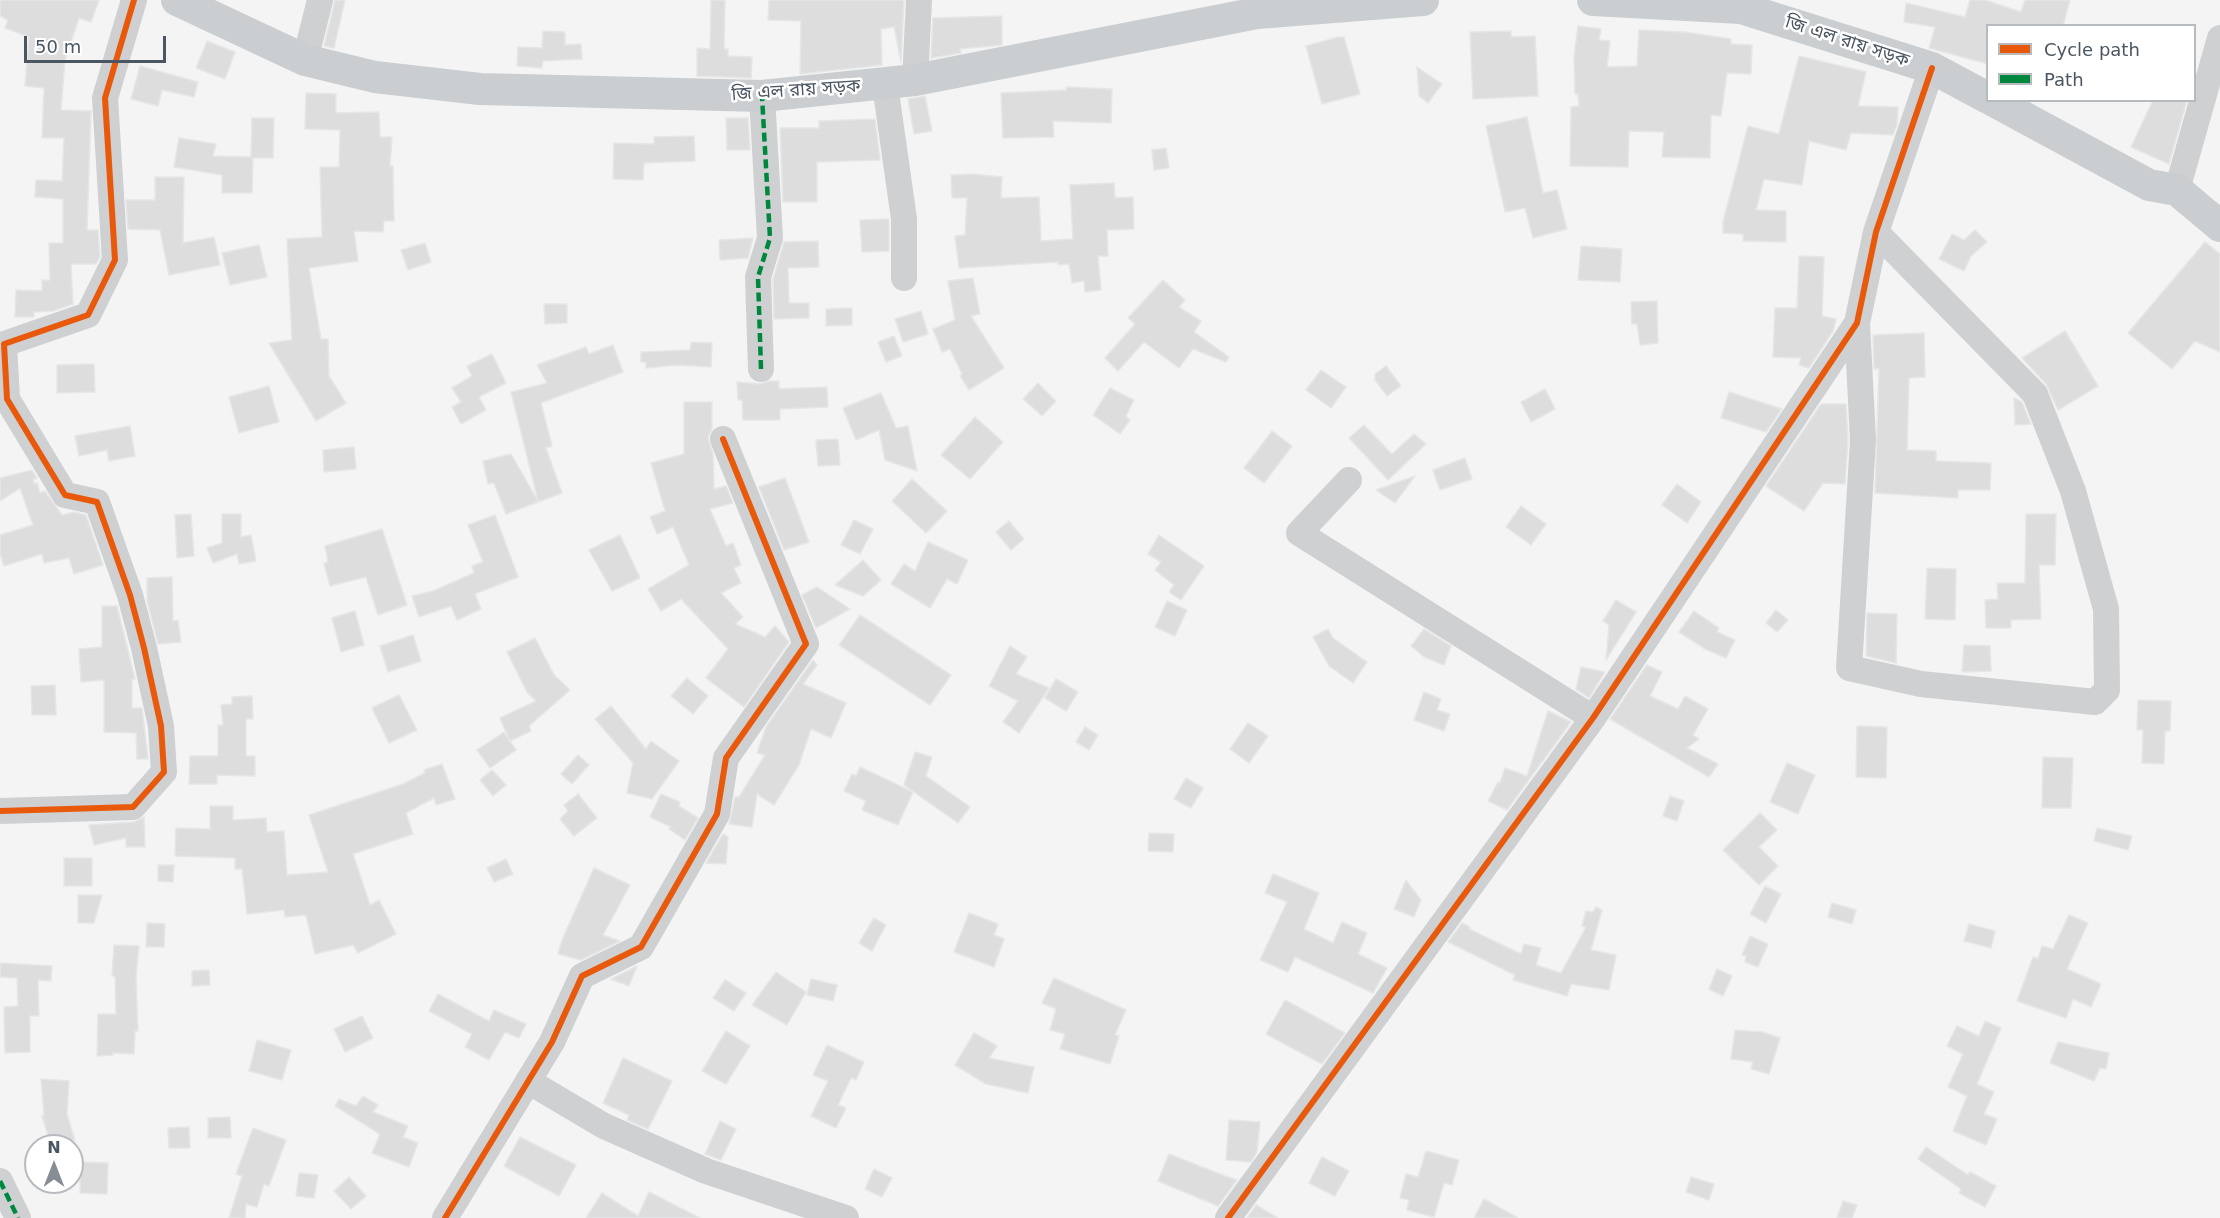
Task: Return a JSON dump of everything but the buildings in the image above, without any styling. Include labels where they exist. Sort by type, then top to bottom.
[{"type":"main road","name":"জি এল রায় সড়ক","points":[[177,0],[305,60],[375,77],[480,89],[762,96],[885,85],[915,80],[1257,13],[1423,0]]},
{"type":"main road","name":"জি এল রায় সড়ক","points":[[1593,0],[1741,8],[1932,68],[1986,97]]},
{"type":"main road","points":[[1996,102],[2149,185],[2177,190],[2220,226]]},
{"type":"street","points":[[0,811],[133,807],[164,772],[161,726],[144,648],[130,595],[97,502],[65,495],[7,399],[4,344],[88,315],[116,260],[105,98],[134,0]]},
{"type":"street","points":[[305,60],[320,0]]},
{"type":"street","points":[[915,80],[919,0]]},
{"type":"street","points":[[2177,190],[2220,38]]},
{"type":"street","points":[[1876,231],[2035,394],[2073,491],[2106,609],[2107,690],[2095,702],[1922,684],[1849,669],[1863,440],[1857,323],[1876,231],[1932,68]]},
{"type":"street","points":[[885,85],[904,219],[904,278]]},
{"type":"street","points":[[761,369],[758,277],[770,238],[762,96]]},
{"type":"street","points":[[1228,1218],[1593,718],[1857,323]]},
{"type":"street","points":[[445,1218],[552,1042],[582,976],[641,947],[717,813],[726,758],[806,644],[723,439]]},
{"type":"street","points":[[1349,480],[1299,533],[1593,718]]},
{"type":"street","points":[[528,1080],[604,1126],[706,1171],[846,1218]]},
{"type":"street","points":[[0,1181],[18,1218]]},
{"type":"marked path","points":[[761,369],[758,277],[770,238],[762,96]]},
{"type":"marked path","points":[[0,1181],[18,1218]]},
{"type":"cycle path","points":[[0,811],[133,807],[164,772],[161,726],[144,648],[130,595],[97,502],[65,495],[7,399],[4,344],[88,315],[115,260],[105,98],[134,0]]},
{"type":"cycle path","points":[[1228,1218],[1593,718],[1857,323],[1876,232],[1932,68]]},
{"type":"cycle path","points":[[445,1218],[552,1042],[582,976],[641,947],[717,814],[726,758],[806,644],[723,439]]}]
